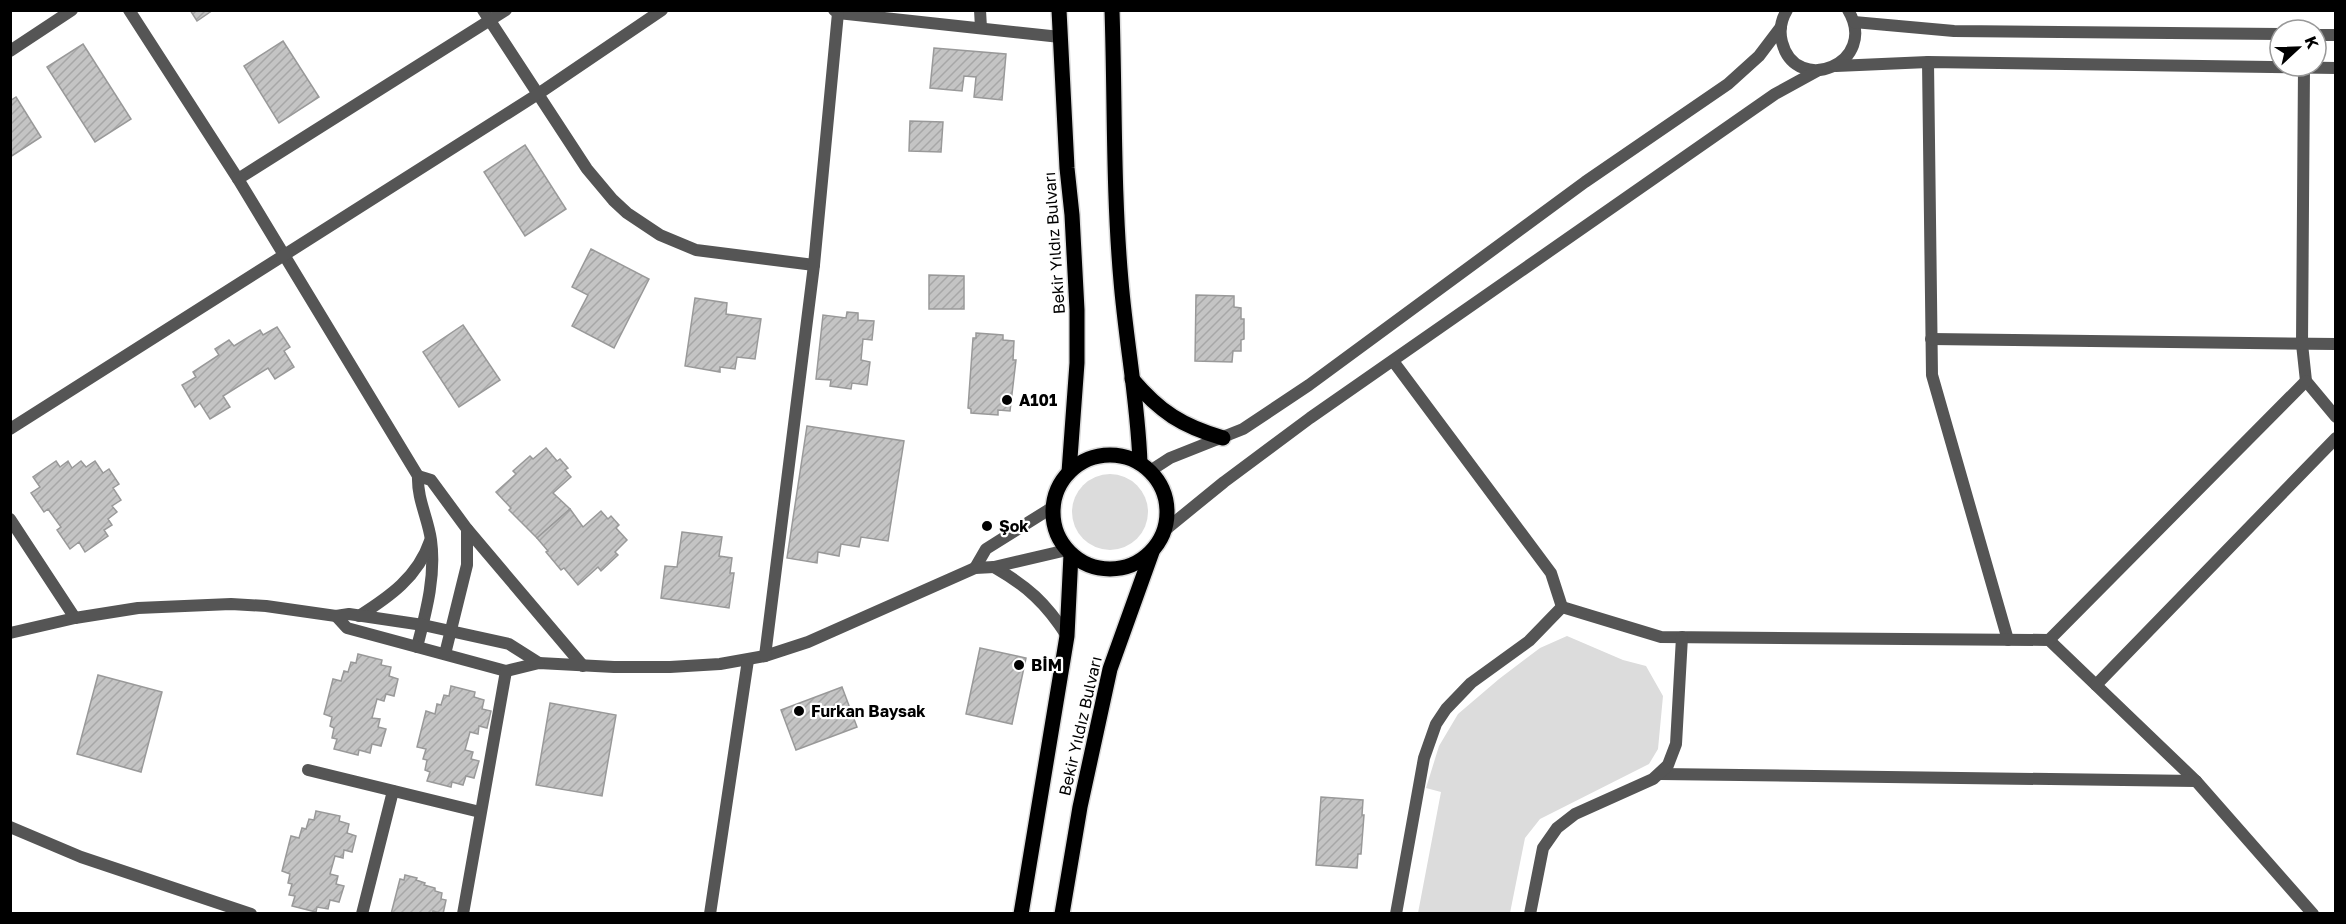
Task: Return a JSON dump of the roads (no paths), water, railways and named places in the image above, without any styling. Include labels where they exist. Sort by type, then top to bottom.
[{"type":"main road","name":"Bekir Yıldız Bulvarı","points":[[1059,10],[1077,310],[1077,363],[1069,472]]},
{"type":"main road","points":[[1112,10],[1118,248],[1131,378],[1145,467]]},
{"type":"main road","points":[[1131,378],[1157,407],[1170,416],[1198,431],[1223,438]]},
{"type":"main road","points":[[1103,455],[1128,458],[1145,467],[1158,481],[1167,505],[1165,530],[1152,552],[1130,566],[1105,570],[1093,567],[1069,552],[1057,532],[1053,507],[1056,494],[1069,472],[1079,464],[1103,455]]},
{"type":"main road","name":"Bekir Yıldız Bulvarı","points":[[1021,914],[1067,636],[1069,552]]},
{"type":"main road","name":"Bekir Yıldız Bulvarı","points":[[1062,914],[1080,807],[1110,669],[1152,552]]},
{"type":"street","points":[[10,51],[72,10]]},
{"type":"street","points":[[129,10],[238,179],[418,476],[417,491],[431,537],[432,576],[417,647]]},
{"type":"street","points":[[238,179],[486,16],[506,10]]},
{"type":"street","points":[[10,429],[538,94],[662,10]]},
{"type":"street","points":[[980,10],[981,28]]},
{"type":"street","points":[[1836,66],[1853,48],[1856,35],[1854,22],[1848,10]]},
{"type":"street","points":[[765,656],[814,265],[836,12],[1060,37]]},
{"type":"street","points":[[486,16],[599,185],[627,213],[652,230],[696,250],[814,265]]},
{"type":"street","points":[[1784,16],[1783,46],[1789,57],[1805,68],[1817,71]]},
{"type":"street","points":[[1145,467],[1223,438],[1264,417],[1585,182],[1728,84],[1759,56],[1784,16]]},
{"type":"street","points":[[1854,22],[1954,31],[2268,34]]},
{"type":"street","points":[[1928,62],[1932,375],[2008,640]]},
{"type":"street","points":[[1165,530],[1268,449],[1393,361],[1775,94],[1817,71],[1836,66],[1928,62],[2268,67]]},
{"type":"street","points":[[2304,78],[2302,344],[2306,381],[2336,417]]},
{"type":"street","points":[[1931,339],[2336,344]]},
{"type":"street","points":[[1393,361],[1551,573],[1562,607]]},
{"type":"street","points":[[2049,640],[2306,381]]},
{"type":"street","points":[[2096,685],[2336,438]]},
{"type":"street","points":[[418,476],[431,480],[467,529],[583,666]]},
{"type":"street","points":[[975,568],[986,549],[1053,507]]},
{"type":"street","points":[[10,519],[75,618]]},
{"type":"street","points":[[445,654],[467,565],[469,547],[467,529]]},
{"type":"street","points":[[359,615],[380,602],[407,580],[422,559],[431,537]]},
{"type":"street","points":[[336,616],[347,628],[506,671],[538,663],[670,667],[748,660],[765,656],[808,642],[975,568],[994,567],[1069,552]]},
{"type":"street","points":[[994,567],[1032,592],[1056,618],[1067,636]]},
{"type":"street","points":[[10,633],[75,618],[138,608],[199,604],[266,606],[336,616],[359,615],[452,631],[509,644],[538,663]]},
{"type":"street","points":[[1562,607],[1661,637],[2049,640],[2196,781],[2313,914]]},
{"type":"street","points":[[1396,914],[1424,758],[1436,724],[1446,709],[1471,683],[1529,641],[1562,607]]},
{"type":"street","points":[[1530,914],[1543,848],[1557,828],[1575,814],[1653,779],[1668,765],[1676,744],[1682,637]]},
{"type":"street","points":[[710,914],[748,660]]},
{"type":"street","points":[[463,914],[506,671]]},
{"type":"street","points":[[308,770],[480,812]]},
{"type":"street","points":[[1660,774],[2196,781]]},
{"type":"street","points":[[363,914],[393,791]]},
{"type":"street","points":[[10,827],[81,857],[250,914]]},
{"type":"place","name":"A101","points":[[1007,400]]},
{"type":"place","name":"Şok","points":[[987,526]]},
{"type":"place","name":"BİM","points":[[1019,665]]},
{"type":"place","name":"Furkan Baysak","points":[[799,711]]}]
